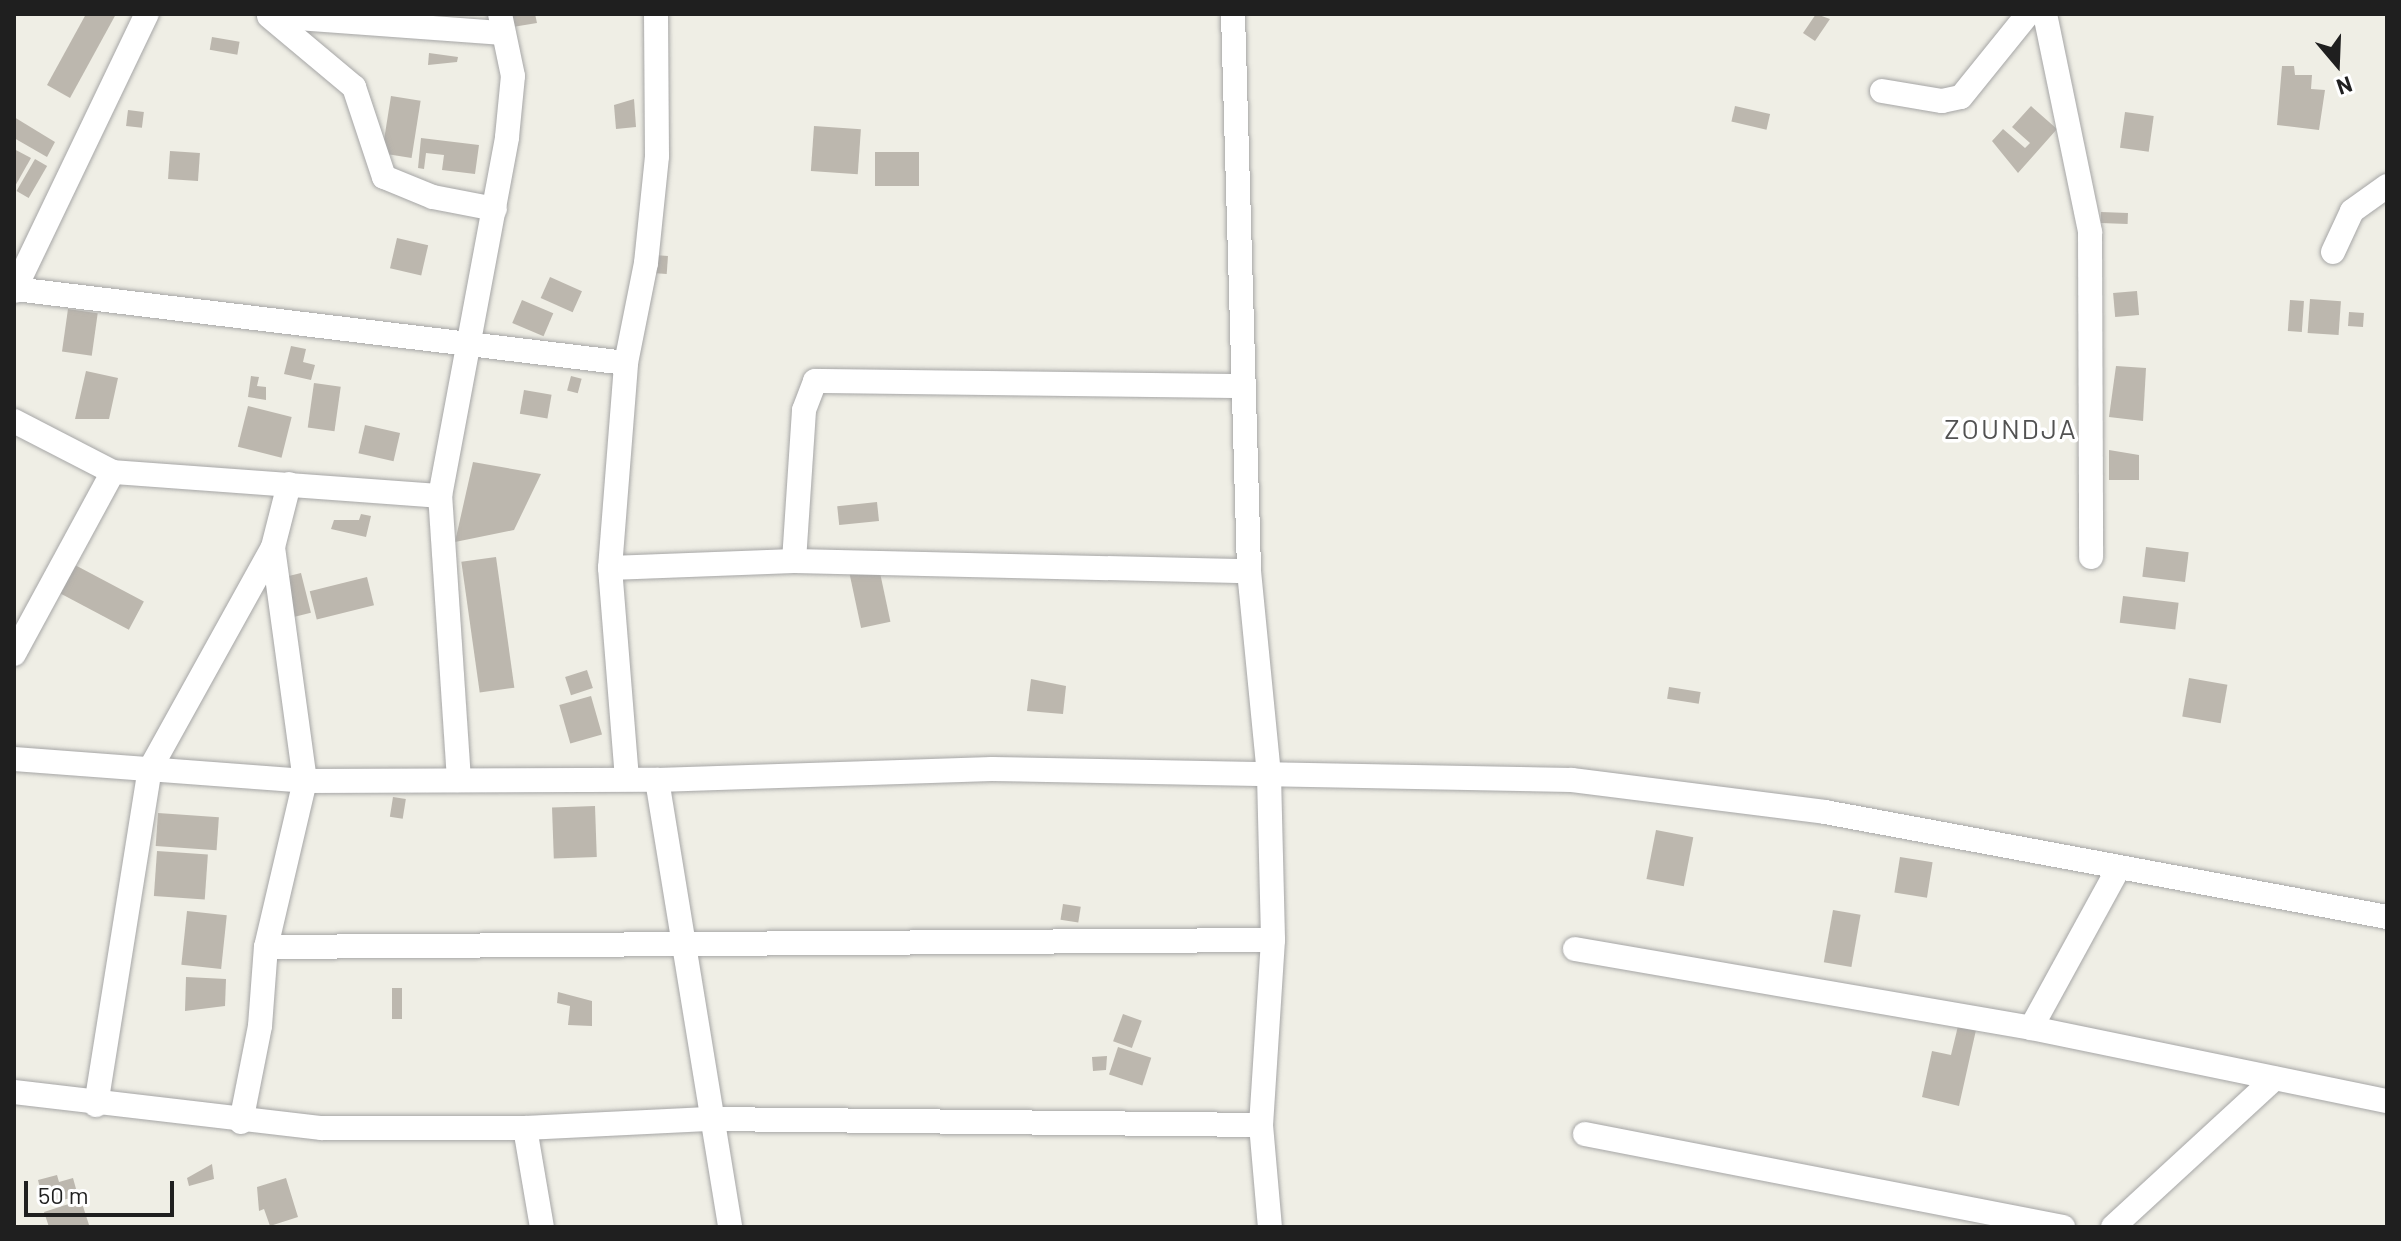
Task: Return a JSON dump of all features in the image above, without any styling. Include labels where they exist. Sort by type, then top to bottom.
[{"type":"street","points":[[147,14],[15,290],[468,340],[626,363]]},
{"type":"street","points":[[627,779],[610,568],[626,363],[646,263],[657,156],[656,14]]},
{"type":"street","points":[[1233,14],[1249,571],[1269,775],[1273,940],[1261,1125],[1270,1227]]},
{"type":"street","points":[[1882,91],[1942,101],[1961,97],[2028,14]]},
{"type":"street","points":[[2045,14],[2090,232],[2091,557]]},
{"type":"street","points":[[266,15],[502,23],[513,76],[495,209],[440,496],[459,780]]},
{"type":"street","points":[[266,15],[354,87],[384,177],[433,197],[495,209]]},
{"type":"street","points":[[2333,252],[2352,211],[2387,186]]},
{"type":"street","points":[[794,561],[804,410],[815,381],[1242,386]]},
{"type":"street","points":[[14,421],[113,472],[440,496]]},
{"type":"street","points":[[14,654],[113,472]]},
{"type":"street","points":[[96,1105],[150,769],[273,547],[289,484]]},
{"type":"street","points":[[241,1122],[260,1026],[266,947],[305,781],[273,547]]},
{"type":"street","points":[[610,568],[794,561],[1249,571]]},
{"type":"street","points":[[14,759],[305,781],[657,780],[992,769],[1572,780],[1825,812],[2387,917]]},
{"type":"street","points":[[657,780],[708,1119],[730,1227]]},
{"type":"street","points":[[2031,1028],[2118,869]]},
{"type":"street","points":[[266,947],[681,941],[1273,940]]},
{"type":"street","points":[[1575,949],[2031,1028],[2387,1101]]},
{"type":"street","points":[[2113,1227],[2274,1079]]},
{"type":"street","points":[[14,1092],[241,1122],[525,1128],[708,1119],[1261,1125]]},
{"type":"street","points":[[525,1128],[542,1227]]},
{"type":"street","points":[[1585,1134],[2063,1227]]},
{"type":"building","points":[[86,14],[116,14],[70,98],[47,85]]},
{"type":"building","points":[[505,14],[535,14],[537,23],[507,28]]},
{"type":"building","points":[[1816,14],[1830,19],[1815,41],[1803,33]]},
{"type":"building","points":[[212,37],[240,42],[237,55],[210,50]]},
{"type":"building","points":[[429,53],[458,57],[457,62],[428,65]]},
{"type":"building","points":[[2282,66],[2294,66],[2295,75],[2312,75],[2311,89],[2325,90],[2319,130],[2277,125]]},
{"type":"building","points":[[391,96],[421,101],[412,158],[382,153]]},
{"type":"building","points":[[634,99],[636,127],[616,129],[614,105]]},
{"type":"building","points":[[1735,106],[1770,114],[1766,130],[1731,122]]},
{"type":"building","points":[[2031,106],[2057,129],[2018,173],[1992,141],[2003,129],[2025,148],[2030,143],[2012,127]]},
{"type":"building","points":[[128,110],[144,112],[142,128],[126,126]]},
{"type":"building","points":[[2125,112],[2154,116],[2149,152],[2120,148]]},
{"type":"building","points":[[14,117],[55,142],[47,157],[14,138]]},
{"type":"building","points":[[814,126],[861,129],[858,174],[811,171]]},
{"type":"building","points":[[421,138],[479,145],[475,174],[442,170],[444,155],[426,153],[424,169],[418,168]]},
{"type":"building","points":[[14,149],[31,158],[14,188]]},
{"type":"building","points":[[170,151],[200,153],[198,181],[168,179]]},
{"type":"building","points":[[875,152],[919,152],[919,186],[875,186]]},
{"type":"building","points":[[35,159],[47,166],[29,198],[16,191]]},
{"type":"building","points":[[2101,212],[2128,213],[2128,224],[2101,223]]},
{"type":"building","points":[[397,238],[428,245],[421,275],[390,268]]},
{"type":"building","points":[[654,255],[668,256],[667,274],[653,273]]},
{"type":"building","points":[[550,277],[582,291],[573,312],[541,298]]},
{"type":"building","points":[[2137,291],[2139,315],[2115,317],[2113,293]]},
{"type":"building","points":[[2310,299],[2341,301],[2339,335],[2308,333]]},
{"type":"building","points":[[522,300],[553,313],[544,336],[512,323]]},
{"type":"building","points":[[2290,300],[2304,301],[2302,332],[2288,331]]},
{"type":"building","points":[[68,309],[98,313],[92,356],[62,352]]},
{"type":"building","points":[[2349,312],[2364,313],[2363,327],[2348,326]]},
{"type":"building","points":[[291,346],[306,349],[303,362],[315,365],[311,380],[284,374]]},
{"type":"building","points":[[2116,366],[2146,368],[2143,421],[2109,417]]},
{"type":"building","points":[[86,371],[118,378],[109,419],[75,419]]},
{"type":"building","points":[[251,376],[259,377],[257,386],[266,387],[266,400],[248,397]]},
{"type":"building","points":[[571,376],[582,379],[578,393],[567,390]]},
{"type":"building","points":[[314,383],[341,387],[334,431],[308,428]]},
{"type":"building","points":[[524,390],[552,395],[547,418],[520,414]]},
{"type":"building","points":[[248,406],[292,417],[282,458],[238,447]]},
{"type":"building","points":[[365,425],[400,433],[394,461],[358,453]]},
{"type":"building","points":[[2109,450],[2139,455],[2139,480],[2109,480]]},
{"type":"building","points":[[473,462],[541,474],[514,530],[455,542]]},
{"type":"building","points":[[877,502],[879,521],[839,525],[837,506]]},
{"type":"building","points":[[361,514],[371,516],[366,537],[331,529],[334,520],[359,520]]},
{"type":"building","points":[[2146,547],[2189,552],[2185,582],[2142,577]]},
{"type":"building","points":[[496,557],[514,688],[480,693],[461,562]]},
{"type":"building","points":[[75,565],[144,602],[129,630],[60,593]]},
{"type":"building","points":[[879,568],[890,622],[861,628],[850,574]]},
{"type":"building","points":[[301,573],[311,613],[289,618],[279,579]]},
{"type":"building","points":[[367,577],[374,605],[317,619],[310,591]]},
{"type":"building","points":[[2123,596],[2179,603],[2175,630],[2120,623]]},
{"type":"building","points":[[587,670],[593,688],[571,695],[565,677]]},
{"type":"building","points":[[2189,678],[2227,685],[2221,723],[2182,716]]},
{"type":"building","points":[[1031,679],[1066,686],[1063,714],[1027,711]]},
{"type":"building","points":[[1669,687],[1701,692],[1699,704],[1667,699]]},
{"type":"building","points":[[591,696],[602,734],[570,744],[559,705]]},
{"type":"building","points":[[393,797],[406,799],[403,819],[390,817]]},
{"type":"building","points":[[595,806],[597,857],[554,858],[552,808]]},
{"type":"building","points":[[158,813],[219,817],[217,850],[156,846]]},
{"type":"building","points":[[1656,830],[1693,837],[1684,886],[1646,879]]},
{"type":"building","points":[[157,851],[208,855],[205,899],[154,896]]},
{"type":"building","points":[[1900,857],[1933,862],[1927,898],[1894,893]]},
{"type":"building","points":[[1063,904],[1081,907],[1078,923],[1060,920]]},
{"type":"building","points":[[1833,910],[1861,915],[1851,967],[1824,962]]},
{"type":"building","points":[[187,911],[227,915],[221,969],[181,965]]},
{"type":"building","points":[[186,977],[226,979],[225,1006],[185,1011]]},
{"type":"building","points":[[392,988],[402,988],[402,1019],[392,1019]]},
{"type":"building","points":[[558,992],[592,1001],[592,1026],[568,1025],[570,1006],[557,1003]]},
{"type":"building","points":[[1123,1014],[1142,1021],[1132,1048],[1113,1041]]},
{"type":"building","points":[[1958,1026],[1976,1030],[1959,1106],[1922,1097],[1932,1051],[1951,1055]]},
{"type":"building","points":[[1118,1047],[1151,1058],[1142,1085],[1109,1075]]},
{"type":"building","points":[[1107,1056],[1106,1070],[1093,1071],[1092,1057]]},
{"type":"building","points":[[212,1164],[214,1179],[189,1186],[187,1178]]},
{"type":"building","points":[[57,1175],[59,1182],[73,1178],[78,1196],[44,1205],[38,1180]]},
{"type":"building","points":[[286,1178],[298,1217],[270,1226],[264,1209],[259,1211],[257,1187]]},
{"type":"building","points":[[81,1200],[89,1225],[49,1227],[44,1212]]},
{"type":"district","name":"ZOUNDJA","points":[[2011,428]]}]
